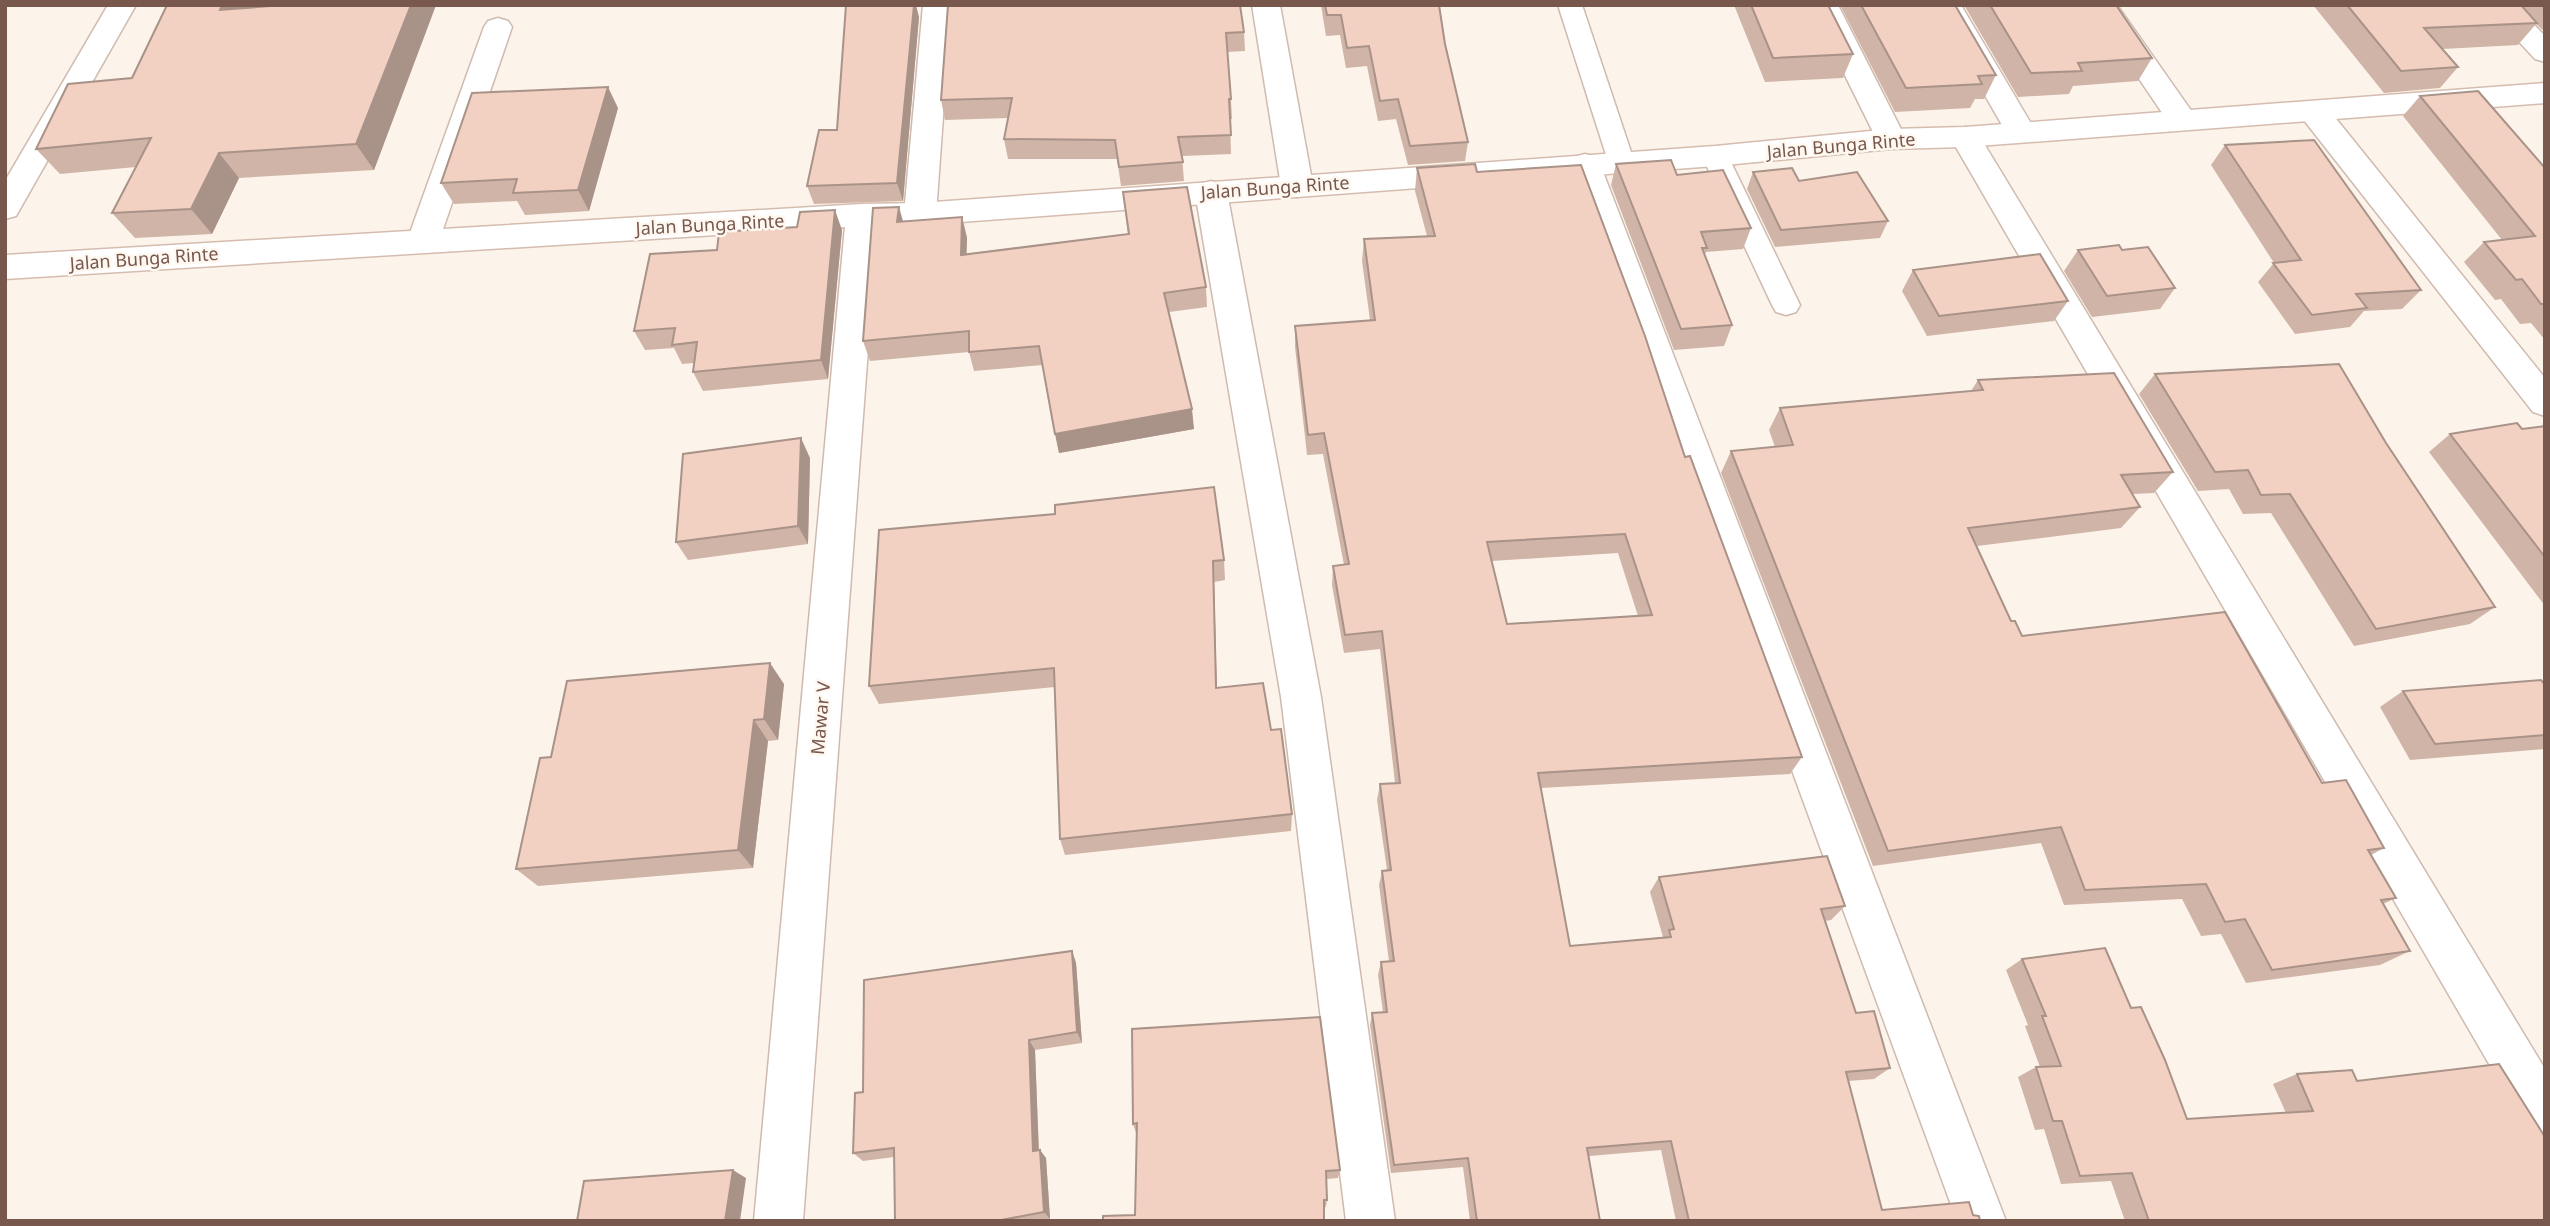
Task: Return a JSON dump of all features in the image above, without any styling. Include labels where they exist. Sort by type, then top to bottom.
[{"type":"street","points":[[5,208],[122,5]]},
{"type":"street","points":[[920,214],[937,5]]},
{"type":"street","points":[[1266,5],[1297,186]]},
{"type":"street","points":[[1824,5],[1891,139]]},
{"type":"street","points":[[1947,5],[2021,132]]},
{"type":"street","points":[[2103,5],[2182,119]]},
{"type":"street","points":[[2500,5],[2545,53]]},
{"type":"street","points":[[423,241],[498,27]]},
{"type":"street","name":"Jalan Bunga Rinte","points":[[5,267],[862,215],[920,214],[1603,162],[1715,156],[1891,139],[2314,112],[2545,93]]},
{"type":"street","points":[[2314,112],[2545,403]]},
{"type":"street","points":[[1965,136],[2545,1114]]},
{"type":"street","points":[[1603,162],[1982,1221]]},
{"type":"street","points":[[1211,192],[1301,698],[1371,1221]]},
{"type":"street","name":"Mawar V","points":[[778,1221],[862,215]]},
{"type":"lane","points":[[1570,5],[1603,162]]},
{"type":"lane","points":[[1715,156],[1786,305]]},
{"type":"building","points":[[167,5],[222,5],[220,10],[284,5],[411,5],[356,144],[219,153],[191,209],[112,213],[151,138],[36,149],[68,84],[132,78]]},
{"type":"building","points":[[846,5],[914,5],[897,183],[807,186],[819,130],[837,130]]},
{"type":"building","points":[[948,5],[1240,5],[1244,32],[1226,33],[1231,135],[1178,137],[1183,162],[1119,167],[1115,140],[1004,139],[1012,98],[941,100]]},
{"type":"building","points":[[1325,5],[1439,5],[1445,44],[1468,142],[1410,146],[1398,99],[1380,101],[1369,46],[1347,48],[1341,15],[1327,15]]},
{"type":"building","points":[[1751,5],[1828,5],[1853,54],[1773,58]]},
{"type":"building","points":[[1861,5],[1955,5],[1996,75],[1978,76],[1982,84],[1906,88]]},
{"type":"building","points":[[1990,5],[2116,5],[2152,58],[2078,63],[2082,71],[2031,73]]},
{"type":"building","points":[[2347,5],[2521,5],[2537,23],[2424,28],[2458,67],[2401,71]]},
{"type":"building","points":[[608,87],[578,190],[513,193],[517,179],[441,183],[472,93]]},
{"type":"building","points":[[2478,91],[2545,168],[2545,304],[2541,304],[2522,279],[2516,280],[2484,242],[2535,236],[2420,96]]},
{"type":"building","points":[[2314,140],[2421,290],[2356,294],[2367,308],[2312,315],[2273,263],[2301,260],[2225,145]]},
{"type":"building","points":[[1671,160],[1677,175],[1723,170],[1751,228],[1701,232],[1707,248],[1702,248],[1732,325],[1681,329],[1616,164]]},
{"type":"building","points":[[1475,164],[1477,172],[1581,165],[1645,336],[1685,457],[1690,456],[1802,757],[1538,773],[1570,946],[1671,937],[1669,930],[1674,929],[1659,877],[1827,856],[1845,906],[1821,909],[1856,1013],[1874,1011],[1890,1068],[1846,1072],[1882,1210],[1969,1202],[1973,1215],[1979,1216],[1980,1221],[1689,1221],[1671,1141],[1587,1148],[1600,1221],[1477,1221],[1468,1158],[1394,1165],[1372,1013],[1387,1012],[1381,962],[1394,961],[1382,871],[1391,870],[1380,784],[1400,783],[1382,631],[1345,635],[1333,566],[1349,564],[1324,433],[1308,435],[1295,326],[1375,320],[1364,239],[1435,236],[1417,168]],"holes":[[[1625,534],[1652,615],[1507,624],[1487,542]]]},
{"type":"building","points":[[1792,168],[1799,181],[1857,172],[1888,221],[1781,230],[1753,172]]},
{"type":"building","points":[[1187,187],[1206,287],[1164,293],[1192,409],[1055,434],[1039,346],[969,352],[969,331],[863,341],[873,208],[899,207],[897,222],[962,217],[961,255],[1129,234],[1123,192]]},
{"type":"building","points":[[835,210],[821,360],[693,372],[697,342],[672,345],[675,328],[634,331],[650,254],[717,250],[719,232],[797,227],[800,212]]},
{"type":"building","points":[[2119,245],[2122,250],[2148,247],[2175,288],[2107,296],[2078,250]]},
{"type":"building","points":[[2040,254],[2068,301],[1939,316],[1913,270]]},
{"type":"building","points":[[2339,364],[2386,443],[2495,607],[2376,629],[2290,494],[2261,495],[2248,470],[2215,472],[2155,374]]},
{"type":"building","points":[[2114,373],[2173,472],[2121,475],[2140,507],[1968,528],[2011,621],[2015,621],[2022,636],[2225,612],[2322,783],[2346,780],[2384,848],[2368,850],[2396,898],[2381,900],[2410,951],[2272,970],[2245,919],[2225,922],[2206,884],[2085,890],[2061,827],[1888,851],[1731,451],[1793,445],[1780,408],[1983,390],[1978,380]]},
{"type":"building","points":[[2517,423],[2522,429],[2545,426],[2545,557],[2450,434]]},
{"type":"building","points":[[801,438],[798,526],[676,542],[683,454]]},
{"type":"building","points":[[1214,487],[1224,560],[1213,561],[1216,688],[1263,683],[1271,730],[1281,729],[1292,814],[1060,839],[1054,668],[869,686],[879,530],[1055,514],[1055,505]]},
{"type":"building","points":[[770,663],[764,719],[754,720],[738,850],[516,869],[540,758],[551,757],[567,681]]},
{"type":"building","points":[[2541,680],[2545,685],[2545,735],[2435,744],[2403,691]]},
{"type":"building","points":[[2105,948],[2131,1008],[2141,1007],[2187,1119],[2313,1111],[2297,1074],[2352,1070],[2357,1081],[2499,1064],[2545,1137],[2545,1221],[2149,1221],[2132,1173],[2080,1176],[2062,1121],[2053,1121],[2036,1067],[2061,1066],[2042,1016],[2046,1016],[2022,959]]},
{"type":"building","points":[[1072,951],[1077,1032],[1029,1040],[1033,1151],[1040,1150],[1044,1212],[996,1221],[895,1221],[894,1148],[853,1153],[855,1093],[863,1092],[864,980]]},
{"type":"building","points":[[1320,1017],[1340,1170],[1326,1171],[1327,1200],[1324,1200],[1324,1221],[1103,1221],[1103,1216],[1135,1215],[1137,1123],[1133,1124],[1132,1029]]},
{"type":"building","points":[[733,1170],[725,1221],[577,1221],[584,1181]]}]
